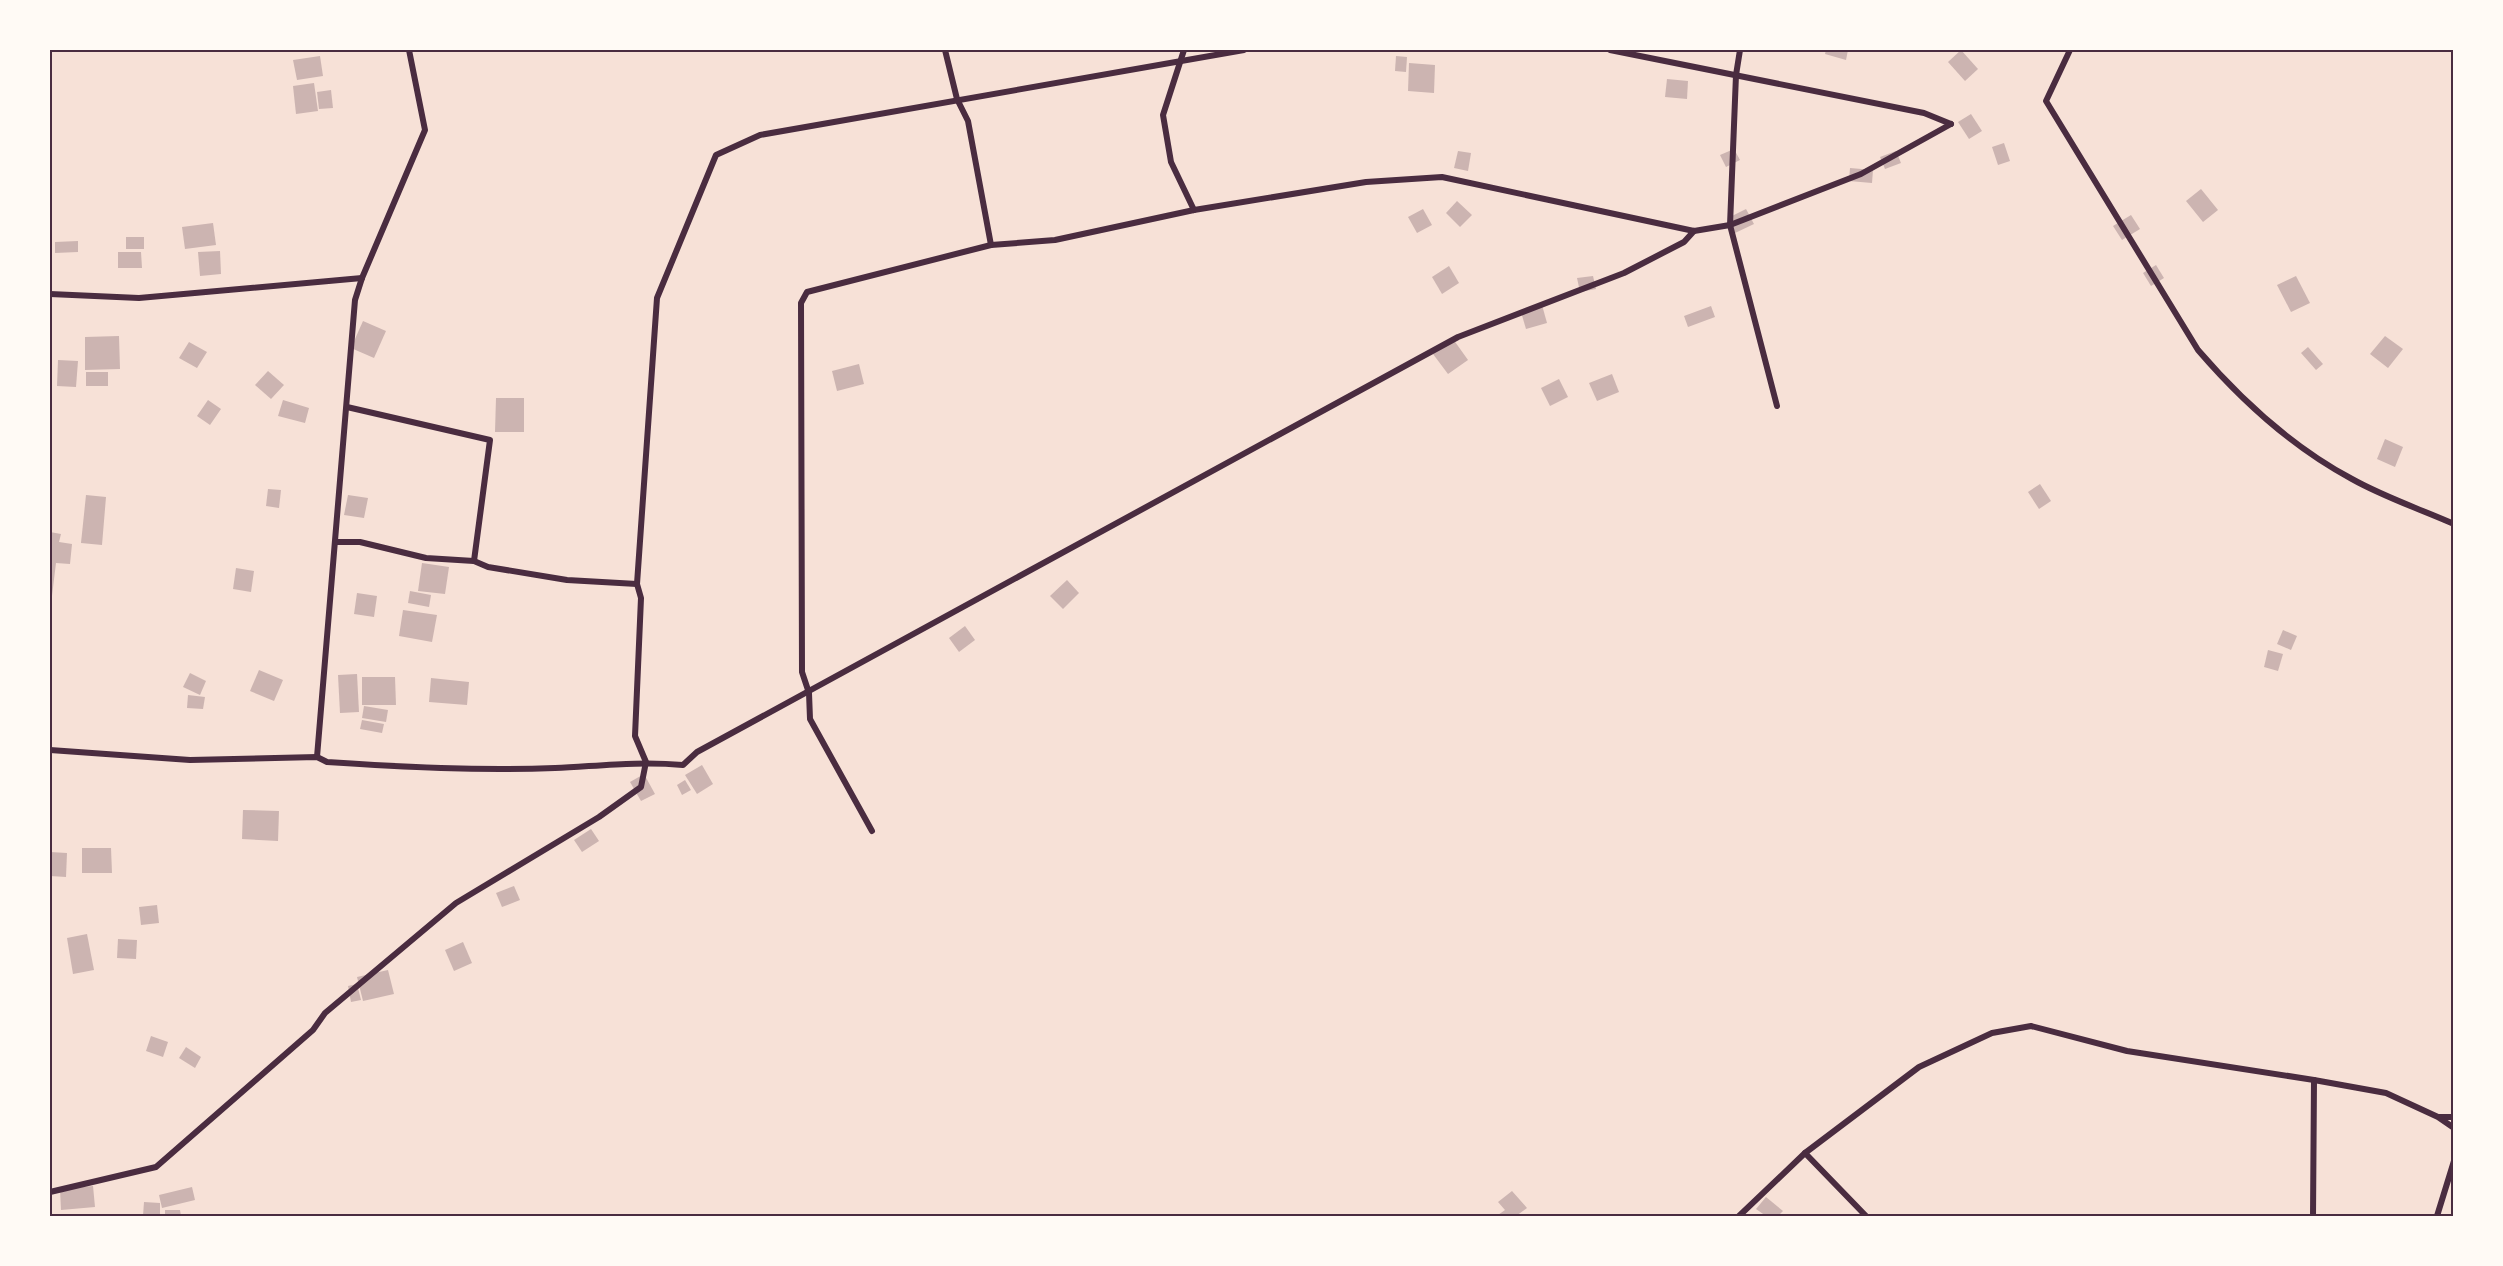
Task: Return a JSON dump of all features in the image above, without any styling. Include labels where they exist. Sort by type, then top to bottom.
[{"type":"street","points":[[317,757],[355,300],[362,278],[425,130],[409,50]]},
{"type":"street","points":[[945,50],[957,99],[968,121],[991,245]]},
{"type":"street","points":[[1184,50],[1163,115],[1171,162],[1194,210]]},
{"type":"street","points":[[50,1192],[156,1167],[304,1038],[325,1013],[456,903],[599,817],[641,787],[646,762],[635,736],[641,598],[637,584],[657,298],[716,155],[760,135],[1244,50]]},
{"type":"street","points":[[872,831],[810,719],[809,693],[802,672],[801,303],[807,292],[991,245],[1055,240],[1194,210],[1366,182],[1442,177],[1694,231],[1730,225],[1861,174],[1951,124],[1924,113],[1610,50]]},
{"type":"street","points":[[1740,50],[1736,75],[1730,225],[1777,406]]},
{"type":"street","points":[[2070,50],[2046,101],[2198,350],[2228,385],[2298,445],[2352,479],[2454,524]]},
{"type":"street","points":[[50,750],[189,760],[317,757],[327,762],[415,768],[554,768],[646,762],[682,765],[697,752],[809,693],[1458,337],[1624,273],[1684,242],[1694,231]]},
{"type":"street","points":[[50,294],[139,298],[362,278]]},
{"type":"street","points":[[347,407],[490,440],[474,561]]},
{"type":"street","points":[[336,542],[360,542],[426,558],[474,561],[488,567],[567,580],[637,584]]},
{"type":"street","points":[[1739,1216],[1805,1153],[1920,1067],[1992,1034],[2031,1026],[2127,1051],[2386,1093],[2438,1117],[2454,1128]]},
{"type":"street","points":[[2313,1216],[2314,1080]]},
{"type":"street","points":[[2438,1117],[2454,1117]]},
{"type":"street","points":[[1805,1153],[1866,1216]]},
{"type":"street","points":[[2437,1216],[2454,1161]]},
{"type":"building","points":[[1826,50],[1848,50],[1846,60],[1825,54]]},
{"type":"building","points":[[1961,50],[1978,69],[1965,81],[1948,62]]},
{"type":"building","points":[[320,56],[323,76],[297,80],[293,60]]},
{"type":"building","points":[[1396,56],[1407,57],[1406,72],[1395,71]]},
{"type":"building","points":[[1409,63],[1435,65],[1434,93],[1408,91]]},
{"type":"building","points":[[1667,79],[1688,81],[1687,99],[1665,97]]},
{"type":"building","points":[[314,83],[318,111],[296,114],[293,86]]},
{"type":"building","points":[[331,90],[333,108],[319,109],[317,92]]},
{"type":"building","points":[[1971,114],[1982,131],[1969,139],[1958,122]]},
{"type":"building","points":[[2004,143],[2010,161],[1998,165],[1992,147]]},
{"type":"building","points":[[1734,149],[1740,160],[1726,167],[1720,155]]},
{"type":"building","points":[[1458,151],[1471,153],[1468,171],[1454,168]]},
{"type":"building","points":[[1896,151],[1901,163],[1885,169],[1880,157]]},
{"type":"building","points":[[1850,168],[1873,170],[1872,183],[1849,181]]},
{"type":"building","points":[[2201,189],[2218,210],[2203,222],[2186,201]]},
{"type":"building","points":[[1457,201],[1472,215],[1460,227],[1446,213]]},
{"type":"building","points":[[1423,209],[1432,225],[1417,233],[1408,217]]},
{"type":"building","points":[[1746,209],[1754,224],[1735,233],[1728,218]]},
{"type":"building","points":[[2131,215],[2140,229],[2122,240],[2113,226]]},
{"type":"building","points":[[213,223],[216,245],[185,249],[182,227]]},
{"type":"building","points":[[126,237],[144,237],[144,249],[126,249]]},
{"type":"building","points":[[78,241],[78,252],[55,253],[55,242]]},
{"type":"building","points":[[220,251],[221,274],[200,276],[198,252]]},
{"type":"building","points":[[118,252],[141,252],[142,268],[118,268]]},
{"type":"building","points":[[2156,265],[2164,278],[2151,286],[2143,273]]},
{"type":"building","points":[[1449,266],[1459,283],[1442,294],[1432,277]]},
{"type":"building","points":[[1593,276],[1596,289],[1580,292],[1577,278]]},
{"type":"building","points":[[2296,276],[2310,303],[2291,312],[2277,285]]},
{"type":"building","points":[[1542,305],[1547,323],[1526,329],[1521,312]]},
{"type":"building","points":[[1711,306],[1715,317],[1688,327],[1684,316]]},
{"type":"building","points":[[363,321],[386,331],[374,358],[351,348]]},
{"type":"building","points":[[119,336],[120,369],[85,370],[85,337]]},
{"type":"building","points":[[2385,336],[2403,349],[2388,368],[2370,354]]},
{"type":"building","points":[[1453,339],[1468,360],[1448,374],[1433,354]]},
{"type":"building","points":[[189,342],[207,352],[197,368],[179,358]]},
{"type":"building","points":[[2308,347],[2323,364],[2316,370],[2301,353]]},
{"type":"building","points":[[58,360],[78,361],[76,387],[57,386]]},
{"type":"building","points":[[859,364],[864,384],[837,391],[832,371]]},
{"type":"building","points":[[268,371],[284,385],[271,399],[255,385]]},
{"type":"building","points":[[86,372],[108,372],[108,386],[86,386]]},
{"type":"building","points":[[1612,374],[1619,392],[1597,401],[1589,383]]},
{"type":"building","points":[[1559,379],[1568,397],[1550,406],[1541,388]]},
{"type":"building","points":[[496,398],[524,398],[524,432],[495,432]]},
{"type":"building","points":[[208,400],[221,409],[210,425],[197,416]]},
{"type":"building","points":[[283,400],[309,408],[305,423],[278,416]]},
{"type":"building","points":[[2385,439],[2403,447],[2395,467],[2377,459]]},
{"type":"building","points":[[2040,484],[2051,501],[2039,509],[2028,492]]},
{"type":"building","points":[[268,489],[281,490],[279,508],[266,506]]},
{"type":"building","points":[[86,495],[106,497],[102,545],[81,543]]},
{"type":"building","points":[[348,495],[368,498],[364,518],[344,515]]},
{"type":"building","points":[[50,532],[61,534],[59,542],[72,544],[70,564],[56,563],[51,604]]},
{"type":"building","points":[[422,563],[449,567],[445,594],[418,591]]},
{"type":"building","points":[[236,568],[254,571],[251,592],[233,589]]},
{"type":"building","points":[[1067,580],[1079,593],[1063,609],[1050,596]]},
{"type":"building","points":[[410,591],[431,595],[429,607],[408,603]]},
{"type":"building","points":[[357,593],[377,596],[374,617],[354,614]]},
{"type":"building","points":[[403,610],[437,615],[432,642],[399,636]]},
{"type":"building","points":[[965,626],[975,640],[959,652],[949,638]]},
{"type":"building","points":[[2283,630],[2297,636],[2291,650],[2277,644]]},
{"type":"building","points":[[2268,650],[2283,654],[2278,671],[2264,667]]},
{"type":"building","points":[[259,670],[283,680],[274,701],[250,691]]},
{"type":"building","points":[[190,673],[206,681],[200,695],[183,687]]},
{"type":"building","points":[[357,674],[359,712],[340,713],[338,675]]},
{"type":"building","points":[[362,677],[395,677],[396,705],[362,705]]},
{"type":"building","points":[[431,678],[469,682],[467,705],[429,702]]},
{"type":"building","points":[[188,695],[205,697],[203,709],[187,708]]},
{"type":"building","points":[[364,706],[388,710],[386,722],[362,718]]},
{"type":"building","points":[[362,720],[384,724],[382,733],[360,729]]},
{"type":"building","points":[[702,765],[713,784],[697,794],[685,775]]},
{"type":"building","points":[[644,774],[655,794],[641,801],[630,782]]},
{"type":"building","points":[[685,780],[691,790],[682,795],[677,785]]},
{"type":"building","points":[[243,810],[279,811],[278,841],[242,839]]},
{"type":"building","points":[[591,829],[599,841],[582,852],[574,840]]},
{"type":"building","points":[[82,848],[111,848],[112,873],[82,873]]},
{"type":"building","points":[[50,852],[67,853],[66,877],[50,876]]},
{"type":"building","points":[[514,886],[520,900],[502,907],[496,893]]},
{"type":"building","points":[[157,905],[159,923],[141,925],[139,907]]},
{"type":"building","points":[[87,934],[94,970],[73,974],[67,938]]},
{"type":"building","points":[[118,939],[137,940],[136,959],[117,958]]},
{"type":"building","points":[[463,942],[472,963],[454,971],[445,950]]},
{"type":"building","points":[[388,970],[394,994],[363,1001],[357,977]]},
{"type":"building","points":[[357,984],[361,1000],[351,1002],[348,986]]},
{"type":"building","points":[[151,1036],[168,1042],[163,1057],[146,1051]]},
{"type":"building","points":[[186,1047],[201,1057],[195,1068],[179,1058]]},
{"type":"building","points":[[93,1186],[95,1207],[61,1210],[60,1189]]},
{"type":"building","points":[[192,1187],[195,1200],[162,1208],[159,1195]]},
{"type":"building","points":[[1512,1191],[1527,1208],[1516,1216],[1498,1215],[1505,1210],[1498,1202]]},
{"type":"building","points":[[1766,1197],[1783,1211],[1778,1216],[1766,1216],[1756,1209]]},
{"type":"building","points":[[144,1202],[160,1203],[160,1216],[143,1216]]},
{"type":"building","points":[[165,1210],[180,1210],[181,1216],[165,1216]]}]
